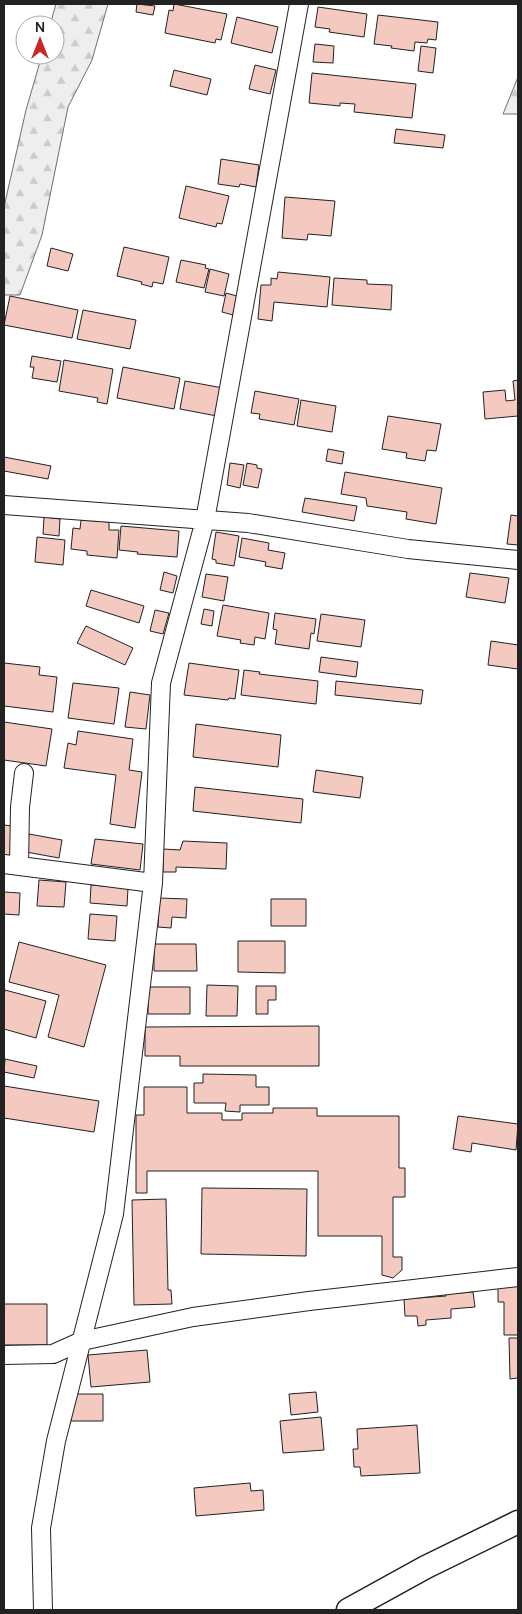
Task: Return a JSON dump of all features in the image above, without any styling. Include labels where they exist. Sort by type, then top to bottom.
[{"type":"street","points":[[43,1610],[41,1528],[56,1441],[114,1214],[153,883],[161,683],[205,520],[299,4]]},
{"type":"street","points":[[4,505],[248,523],[408,548],[518,560]]},
{"type":"street","points":[[24,773],[11,865],[153,883]]},
{"type":"street","points":[[4,1355],[53,1354],[82,1341],[193,1317],[309,1301],[518,1277]]},
{"type":"street","points":[[348,1610],[426,1566],[518,1522]]},
{"type":"green space","points":[[56,4],[108,4],[92,60],[68,107],[42,235],[20,295],[4,295],[4,207],[26,110],[39,65],[65,65],[65,15],[53,15]]},
{"type":"green space","points":[[518,77],[518,114],[503,114]]},
{"type":"building","points":[[137,4],[155,6],[153,15],[136,12]]},
{"type":"building","points":[[174,4],[227,14],[221,40],[216,39],[215,43],[165,33],[169,10],[173,11]]},
{"type":"building","points":[[318,7],[367,14],[364,37],[329,32],[330,29],[315,27]]},
{"type":"building","points":[[378,15],[438,22],[436,40],[428,39],[427,43],[415,42],[414,51],[374,44]]},
{"type":"building","points":[[237,17],[278,27],[272,53],[231,43]]},
{"type":"building","points":[[315,44],[334,46],[333,63],[313,62]]},
{"type":"building","points":[[421,46],[436,48],[433,73],[418,71]]},
{"type":"building","points":[[255,65],[276,70],[270,94],[249,89]]},
{"type":"building","points":[[174,70],[211,79],[207,95],[170,86]]},
{"type":"building","points":[[312,73],[416,84],[412,118],[354,112],[355,104],[340,103],[340,106],[309,103]]},
{"type":"building","points":[[396,129],[445,135],[443,148],[394,143]]},
{"type":"building","points":[[221,159],[259,165],[256,187],[240,184],[239,187],[218,184]]},
{"type":"building","points":[[186,186],[229,196],[222,224],[217,223],[216,227],[179,218]]},
{"type":"building","points":[[285,197],[335,201],[331,236],[308,234],[307,240],[282,238]]},
{"type":"building","points":[[124,247],[169,257],[163,284],[153,282],[152,287],[141,284],[142,282],[117,276]]},
{"type":"building","points":[[51,248],[73,254],[68,271],[47,266]]},
{"type":"building","points":[[181,260],[206,265],[205,268],[209,269],[204,288],[176,282]]},
{"type":"building","points":[[210,269],[229,274],[224,296],[205,292]]},
{"type":"building","points":[[278,272],[330,277],[327,307],[274,302],[272,321],[258,319],[261,285],[271,285],[271,278],[277,279]]},
{"type":"building","points":[[334,278],[367,280],[367,284],[392,285],[391,310],[332,305]]},
{"type":"building","points":[[226,293],[237,296],[233,315],[222,312]]},
{"type":"building","points":[[10,296],[78,310],[72,338],[4,325]]},
{"type":"building","points":[[83,310],[136,320],[130,349],[77,339]]},
{"type":"building","points":[[32,356],[61,361],[57,382],[32,378],[34,367],[30,367]]},
{"type":"building","points":[[64,360],[113,369],[107,404],[97,402],[98,398],[59,391]]},
{"type":"building","points":[[123,367],[180,378],[174,409],[117,398]]},
{"type":"building","points":[[518,380],[518,416],[485,419],[483,392],[505,390],[506,401],[515,400],[513,381]]},
{"type":"building","points":[[185,381],[223,388],[217,416],[180,409]]},
{"type":"building","points":[[255,391],[299,399],[294,425],[259,419],[260,414],[251,413]]},
{"type":"building","points":[[301,400],[336,406],[332,432],[297,426]]},
{"type":"building","points":[[388,416],[441,424],[436,451],[427,450],[425,461],[406,458],[407,453],[382,449]]},
{"type":"building","points":[[328,449],[344,452],[342,464],[326,461]]},
{"type":"building","points":[[4,457],[51,466],[48,479],[4,471]]},
{"type":"building","points":[[230,463],[244,465],[240,488],[227,485]]},
{"type":"building","points":[[247,463],[257,465],[257,468],[262,469],[258,488],[243,485]]},
{"type":"building","points":[[345,472],[442,488],[436,524],[406,519],[407,512],[367,506],[366,498],[341,494]]},
{"type":"building","points":[[305,498],[357,506],[354,521],[302,512]]},
{"type":"building","points":[[511,515],[518,516],[518,545],[507,544]]},
{"type":"building","points":[[44,517],[60,519],[59,536],[43,534]]},
{"type":"building","points":[[81,520],[109,522],[109,530],[119,530],[117,558],[87,555],[87,551],[71,549],[73,528],[80,529]]},
{"type":"building","points":[[121,526],[179,531],[177,557],[137,554],[138,552],[119,550]]},
{"type":"building","points":[[216,532],[239,536],[234,566],[216,563],[216,560],[212,559]]},
{"type":"building","points":[[37,537],[65,540],[63,565],[35,562]]},
{"type":"building","points":[[242,538],[269,543],[268,550],[285,553],[282,569],[265,566],[266,562],[239,557]]},
{"type":"building","points":[[164,572],[177,576],[173,593],[160,590]]},
{"type":"building","points":[[470,573],[509,578],[505,603],[466,597]]},
{"type":"building","points":[[206,574],[228,577],[224,601],[202,597]]},
{"type":"building","points":[[91,590],[144,606],[139,623],[86,606]]},
{"type":"building","points":[[223,605],[269,613],[265,639],[255,637],[254,645],[240,643],[241,640],[217,636]]},
{"type":"building","points":[[204,609],[214,611],[212,626],[201,624]]},
{"type":"building","points":[[155,610],[169,613],[163,634],[150,631]]},
{"type":"building","points":[[275,613],[316,619],[314,634],[311,633],[309,649],[275,644],[277,630],[273,629]]},
{"type":"building","points":[[321,614],[365,620],[361,647],[317,641]]},
{"type":"building","points":[[86,626],[133,648],[125,665],[77,643]]},
{"type":"building","points":[[491,641],[518,645],[518,669],[488,665]]},
{"type":"building","points":[[321,657],[358,662],[356,677],[319,672]]},
{"type":"building","points":[[4,663],[40,667],[39,675],[57,677],[53,712],[4,706]]},
{"type":"building","points":[[189,663],[239,670],[235,699],[229,698],[228,700],[184,695]]},
{"type":"building","points":[[244,670],[260,672],[259,674],[318,681],[316,704],[241,695]]},
{"type":"building","points":[[336,681],[423,690],[421,704],[335,695]]},
{"type":"building","points":[[73,683],[119,688],[114,724],[68,718]]},
{"type":"building","points":[[130,692],[150,695],[146,729],[125,727]]},
{"type":"building","points":[[4,722],[52,729],[46,766],[4,760]]},
{"type":"building","points":[[196,724],[281,735],[278,767],[193,757]]},
{"type":"building","points":[[78,731],[133,739],[129,770],[142,772],[135,828],[110,824],[116,775],[64,768],[68,743],[76,745]]},
{"type":"building","points":[[316,770],[363,777],[360,798],[313,792]]},
{"type":"building","points":[[195,787],[303,799],[301,823],[193,811]]},
{"type":"building","points":[[4,825],[12,826],[10,859],[4,858]]},
{"type":"building","points":[[29,834],[62,840],[59,858],[26,852]]},
{"type":"building","points":[[95,839],[143,844],[140,870],[91,864]]},
{"type":"building","points":[[183,841],[227,843],[226,869],[176,867],[176,872],[163,872],[163,849],[180,850]]},
{"type":"building","points":[[39,880],[66,882],[64,907],[37,906]]},
{"type":"building","points":[[91,885],[128,888],[127,906],[90,903]]},
{"type":"building","points":[[4,892],[20,893],[19,915],[4,914]]},
{"type":"building","points":[[159,898],[187,899],[186,918],[172,917],[171,928],[158,927]]},
{"type":"building","points":[[271,899],[306,899],[306,926],[271,926]]},
{"type":"building","points":[[90,914],[117,916],[115,941],[88,939]]},
{"type":"building","points":[[238,941],[285,941],[285,973],[238,972]]},
{"type":"building","points":[[19,942],[106,965],[84,1047],[48,1037],[59,995],[9,982]]},
{"type":"building","points":[[154,944],[196,944],[197,971],[154,971]]},
{"type":"building","points":[[207,985],[238,986],[237,1016],[206,1016]]},
{"type":"building","points":[[256,986],[276,986],[276,1000],[268,1000],[268,1014],[256,1014]]},
{"type":"building","points":[[148,987],[190,987],[190,1014],[148,1014]]},
{"type":"building","points":[[5,990],[46,1001],[36,1038],[4,1029]]},
{"type":"building","points":[[319,1026],[319,1066],[180,1066],[180,1056],[145,1056],[145,1027]]},
{"type":"building","points":[[5,1059],[37,1066],[34,1078],[4,1072]]},
{"type":"building","points":[[203,1074],[256,1075],[256,1087],[269,1087],[269,1105],[240,1105],[240,1112],[225,1111],[226,1103],[194,1103],[194,1083],[203,1083]]},
{"type":"building","points":[[4,1086],[99,1101],[94,1132],[4,1118]]},
{"type":"building","points":[[144,1087],[187,1087],[187,1113],[222,1113],[222,1120],[242,1120],[242,1113],[273,1113],[273,1108],[317,1108],[317,1116],[399,1116],[399,1168],[405,1168],[405,1197],[393,1197],[393,1257],[402,1257],[402,1270],[393,1278],[382,1275],[382,1236],[318,1236],[318,1171],[147,1171],[147,1193],[136,1193],[136,1115],[144,1115]]},
{"type":"building","points":[[458,1116],[518,1124],[516,1150],[472,1143],[471,1152],[453,1149]]},
{"type":"building","points":[[202,1188],[307,1189],[306,1256],[201,1254]]},
{"type":"building","points":[[166,1199],[168,1290],[171,1290],[172,1304],[134,1305],[132,1200]]},
{"type":"building","points":[[518,1286],[518,1335],[504,1335],[504,1302],[498,1302],[498,1287]]},
{"type":"building","points":[[473,1292],[475,1307],[451,1309],[451,1318],[426,1320],[426,1325],[418,1326],[417,1316],[405,1316],[404,1299]]},
{"type":"building","points":[[4,1304],[47,1304],[47,1345],[4,1345]]},
{"type":"building","points":[[509,1338],[518,1338],[518,1378],[510,1379]]},
{"type":"building","points":[[147,1350],[150,1382],[91,1387],[88,1355]]},
{"type":"building","points":[[316,1392],[318,1412],[291,1415],[289,1394]]},
{"type":"building","points":[[71,1394],[103,1394],[103,1421],[71,1421]]},
{"type":"building","points":[[321,1417],[324,1450],[283,1453],[280,1421]]},
{"type":"building","points":[[417,1425],[420,1473],[361,1476],[360,1467],[354,1467],[353,1449],[358,1449],[357,1429]]},
{"type":"building","points":[[250,1483],[251,1491],[263,1490],[264,1510],[196,1516],[194,1488]]}]
